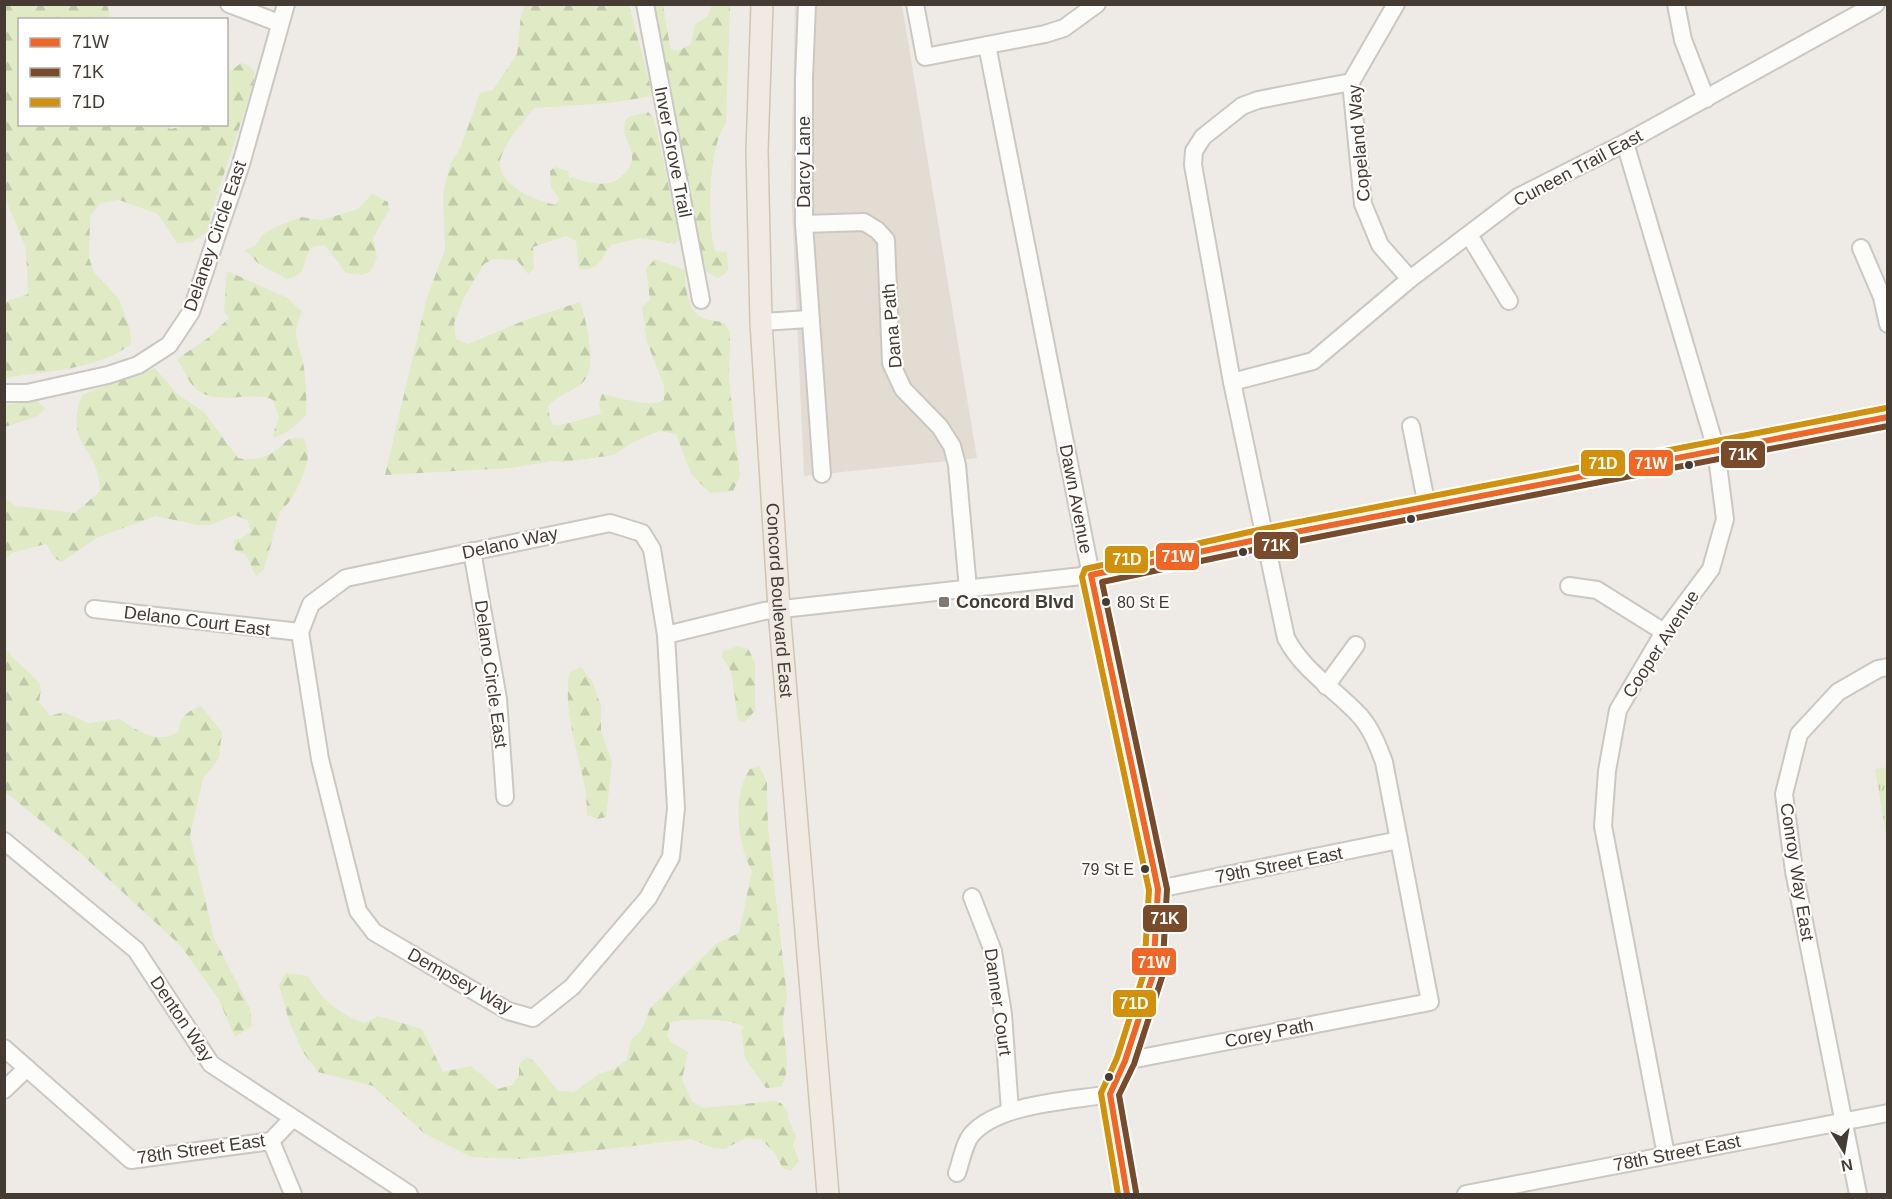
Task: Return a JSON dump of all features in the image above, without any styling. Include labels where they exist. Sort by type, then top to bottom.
[{"type":"main road","name":"Concord Boulevard East","points":[[762,4],[757,151],[761,322],[778,609],[828,1194]]},
{"type":"street","points":[[229,4],[279,24]]},
{"type":"street","name":"Delaney Circle East","points":[[4,393],[27,393],[108,375],[138,365],[169,345],[195,302],[241,164],[286,4]]},
{"type":"street","name":"Inver Grove Trail","points":[[645,4],[701,300]]},
{"type":"street","name":"Darcy Lane","points":[[807,4],[804,79],[804,224],[809,319],[822,474]]},
{"type":"street","points":[[915,4],[925,57],[1064,28],[1097,4]]},
{"type":"street","name":"Copeland Way","points":[[1396,4],[1351,82],[1363,204],[1380,245],[1410,279]]},
{"type":"street","points":[[1676,4],[1683,40],[1706,99]]},
{"type":"street","name":"Cuneen Trail East","points":[[1232,382],[1313,361],[1410,279],[1518,197],[1625,143],[1872,5]]},
{"type":"street","name":"Dawn Avenue","points":[[987,45],[1091,575],[1158,889],[1153,975],[1125,1061],[1110,1094]]},
{"type":"street","name":"Corey Path","points":[[1125,1061],[1430,1002],[1384,762],[1375,736],[1360,717],[1296,658],[1286,638],[1232,382],[1193,165],[1194,151],[1203,137],[1242,106],[1258,100],[1351,82]]},
{"type":"street","name":"Cooper Avenue","points":[[1625,143],[1716,449],[1725,519],[1711,569],[1664,632],[1618,710],[1606,771],[1603,826],[1666,1155]]},
{"type":"street","name":"Dana Path","points":[[804,224],[864,222],[877,230],[886,240],[891,363],[903,389],[940,427],[952,446],[957,465],[968,589]]},
{"type":"street","points":[[1469,235],[1509,301]]},
{"type":"street","points":[[1861,248],[1882,297],[1887,324]]},
{"type":"street","points":[[761,322],[809,319]]},
{"type":"street","points":[[666,635],[778,609],[1091,575],[1265,538],[1887,417]]},
{"type":"street","points":[[1411,426],[1427,506]]},
{"type":"street","name":"Delano Way","points":[[300,632],[311,604],[346,578],[610,523],[642,533],[652,549],[666,635]]},
{"type":"street","name":"Delano Circle East","points":[[472,551],[498,699],[505,797]]},
{"type":"street","points":[[1569,586],[1596,590],[1664,632]]},
{"type":"street","name":"Delano Court East","points":[[94,609],[300,632]]},
{"type":"street","name":"Dempsey Way","points":[[300,632],[320,759],[358,911],[374,932],[508,1011],[533,1018],[572,987],[648,898],[671,857],[676,808],[666,635]]},
{"type":"street","points":[[1326,686],[1356,645]]},
{"type":"street","name":"Conroy Way East","points":[[1858,1194],[1794,871],[1784,794],[1799,734],[1838,692],[1878,669],[1887,667]]},
{"type":"street","name":"79th Street East","points":[[1158,889],[1399,840]]},
{"type":"street","name":"Denton Way","points":[[4,841],[136,950],[211,1064],[409,1194]]},
{"type":"street","name":"Danner Court","points":[[972,897],[993,951],[1004,1014],[1010,1111]]},
{"type":"street","name":"78th Street East","points":[[4,1048],[131,1160],[271,1141],[292,1119]]},
{"type":"street","points":[[4,1090],[27,1068]]},
{"type":"street","points":[[957,1173],[970,1136],[987,1121],[1010,1111],[1110,1094],[1127,1194]]},
{"type":"street","name":"78th Street East","points":[[1466,1194],[1887,1113]]},
{"type":"street","points":[[271,1141],[294,1194]]},
{"type":"shaded area","points":[[795,5],[902,5],[977,458],[804,476],[791,187]]},
{"type":"green space","points":[[5,4],[107,5],[111,18],[18,18],[18,126],[168,126],[170,129],[186,126],[228,126],[228,73],[241,63],[248,65],[255,72],[253,86],[212,210],[207,232],[192,242],[177,243],[158,214],[119,200],[100,203],[90,216],[89,258],[94,272],[119,299],[130,330],[131,344],[118,353],[71,368],[5,378],[5,302],[28,294],[26,249],[5,197]]},
{"type":"green space","points":[[525,5],[629,5],[653,96],[609,103],[534,108],[512,136],[502,154],[500,164],[502,174],[508,182],[527,195],[556,205],[559,198],[551,188],[550,171],[555,167],[568,171],[569,177],[584,181],[599,184],[613,182],[625,173],[632,161],[631,150],[624,132],[625,122],[628,117],[648,112],[654,118],[680,239],[675,244],[640,238],[611,245],[599,263],[586,269],[579,269],[576,241],[566,236],[533,247],[534,269],[528,274],[517,260],[493,259],[484,264],[465,296],[454,323],[456,339],[468,344],[528,319],[580,302],[589,343],[590,366],[583,382],[548,406],[550,419],[554,425],[601,414],[599,403],[602,394],[643,403],[659,402],[664,400],[664,386],[647,342],[642,307],[650,300],[646,269],[655,259],[685,270],[688,298],[694,311],[705,319],[725,323],[730,332],[729,381],[740,476],[733,491],[710,493],[691,474],[676,434],[659,431],[633,442],[614,455],[563,462],[551,461],[510,468],[385,475],[427,297],[445,250],[443,194],[450,164],[460,149],[480,93],[493,90],[517,54],[521,15]]},
{"type":"green space","points":[[663,5],[670,46],[671,49],[678,51],[691,44],[695,24],[708,16],[712,5],[730,5],[726,123],[720,134],[712,166],[710,204],[715,251],[727,252],[728,269],[718,278],[707,272],[698,244],[662,47],[652,6]]},
{"type":"green space","points":[[372,194],[388,202],[389,210],[373,238],[377,257],[370,272],[362,275],[346,273],[325,245],[312,247],[300,274],[287,279],[258,263],[245,250],[255,246],[263,234],[281,225],[301,217],[322,220],[358,209]]},
{"type":"green space","points":[[227,271],[288,298],[302,312],[296,337],[305,375],[306,415],[289,431],[274,438],[273,434],[279,418],[273,400],[256,396],[224,398],[203,394],[192,385],[177,359],[208,338],[229,318],[224,311]]},
{"type":"green space","points":[[155,368],[176,393],[204,412],[238,458],[262,457],[275,451],[289,439],[304,438],[308,452],[306,466],[295,493],[280,511],[264,569],[256,576],[246,555],[235,550],[234,539],[240,539],[251,531],[247,520],[235,515],[210,525],[198,525],[156,516],[96,538],[62,562],[54,558],[46,544],[11,553],[5,561],[5,498],[16,506],[75,513],[100,491],[94,463],[79,436],[77,412],[82,395]]},
{"type":"green space","points":[[37,401],[45,408],[38,416],[5,427],[5,405]]},
{"type":"green space","points":[[4,645],[12,657],[39,682],[41,689],[39,702],[50,716],[64,712],[88,723],[120,719],[140,732],[162,737],[178,732],[185,715],[201,706],[222,732],[219,758],[203,779],[190,835],[214,938],[250,1008],[252,1026],[235,1037],[219,1000],[181,946],[78,851],[5,792]]},
{"type":"green space","points":[[738,646],[749,650],[755,663],[755,711],[744,722],[738,720],[731,671],[722,657],[723,651]]},
{"type":"green space","points":[[581,667],[592,681],[601,706],[601,731],[612,762],[606,817],[597,819],[587,815],[586,793],[568,704],[569,673]]},
{"type":"green space","points":[[759,766],[767,782],[768,829],[787,996],[783,1020],[787,1063],[785,1080],[781,1087],[766,1088],[745,1058],[741,1031],[744,1027],[738,1024],[698,1019],[671,1022],[667,1035],[671,1042],[688,1052],[682,1079],[692,1102],[704,1108],[775,1101],[781,1103],[788,1112],[788,1118],[796,1137],[793,1146],[799,1161],[791,1171],[783,1168],[773,1151],[761,1139],[745,1138],[725,1149],[713,1148],[691,1139],[522,1159],[471,1157],[425,1134],[373,1086],[318,1072],[303,1052],[289,1021],[279,985],[286,973],[308,976],[331,1005],[364,1023],[378,1016],[422,1029],[443,1072],[471,1066],[498,1089],[512,1085],[519,1075],[519,1064],[526,1057],[534,1061],[558,1091],[574,1092],[599,1074],[614,1069],[627,1060],[631,1040],[641,1031],[651,1007],[716,944],[739,933],[752,871],[740,834],[739,806],[744,780],[750,769]]},
{"type":"green space","points":[[1888,767],[1887,840],[1875,769]]},
{"type":"transit line","name":"71D","points":[[1118,1194],[1101,1093],[1117,1058],[1144,973],[1149,890],[1082,577],[1085,569],[1263,529],[1886,408]]},
{"type":"transit line","name":"71W","points":[[1127,1194],[1110,1094],[1125,1061],[1153,975],[1158,889],[1091,575],[1265,538],[1888,417]]},
{"type":"transit line","name":"71K","points":[[1136,1192],[1119,1095],[1134,1064],[1162,977],[1167,889],[1102,582],[1267,547],[1888,426]]},
{"type":"place","name":"Concord Blvd","points":[[944,602]]},
{"type":"place","name":"80 St E","points":[[1106,602]]},
{"type":"place","name":"79 St E","points":[[1145,869]]}]
